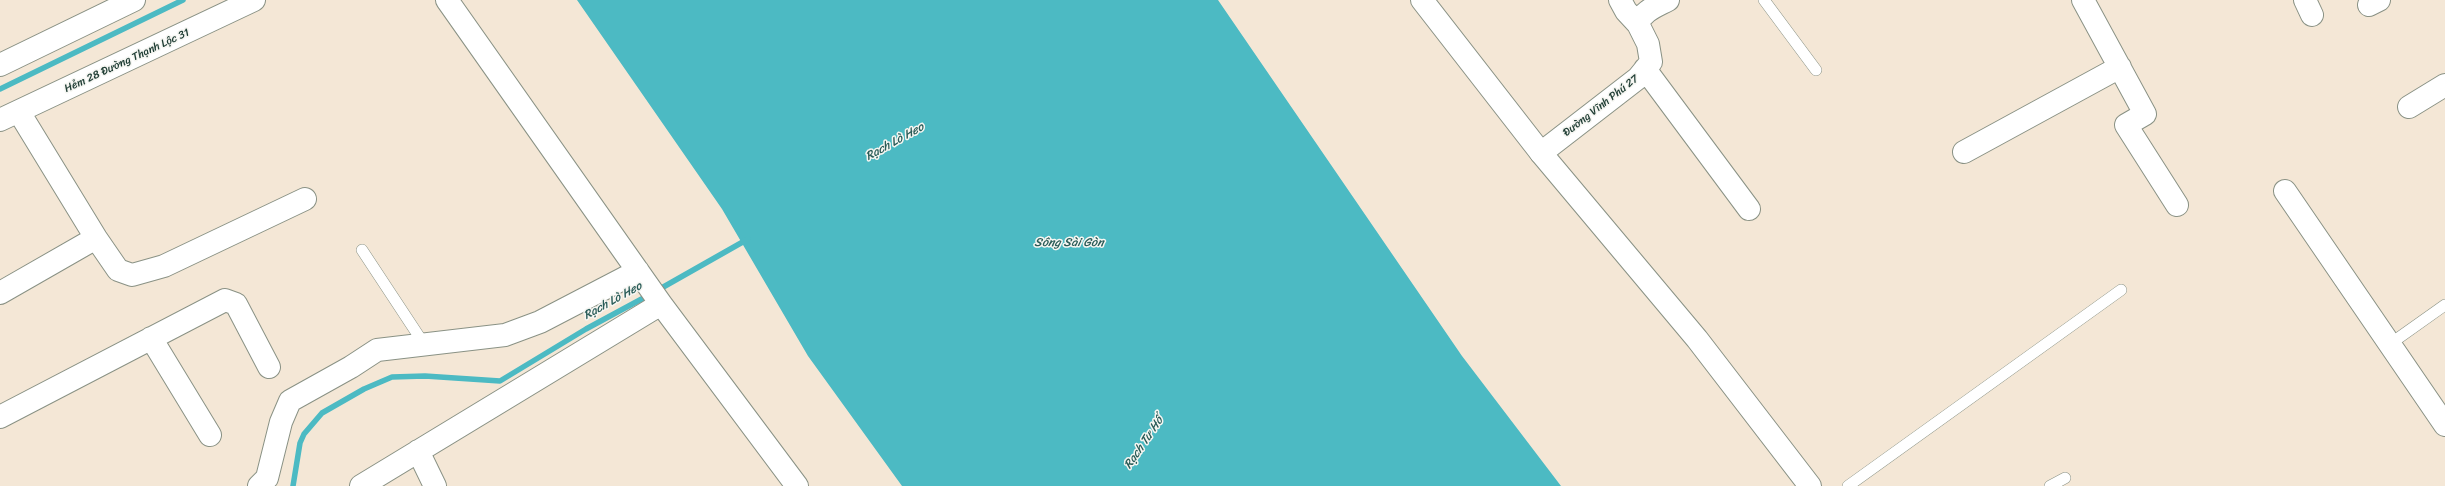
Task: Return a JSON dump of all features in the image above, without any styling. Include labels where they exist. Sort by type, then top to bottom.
[{"type":"street","points":[[0,65],[134,0]]},
{"type":"street","name":"Hẻm 28 Đường Thạnh Lộc 31","points":[[10,116],[232,5],[254,0]]},
{"type":"street","points":[[447,0],[642,277],[797,486]]},
{"type":"street","points":[[1422,0],[1541,152],[1698,339],[1779,442],[1810,486]]},
{"type":"street","points":[[1620,0],[1626,11],[1638,24],[1644,13],[1668,0]]},
{"type":"street","points":[[2083,0],[2146,114],[2126,125],[2177,205]]},
{"type":"street","name":"Đường Vĩnh Phú 27","points":[[1541,152],[1638,78],[1651,62],[1648,44],[1638,24]]},
{"type":"street","points":[[1964,152],[2120,67]]},
{"type":"street","points":[[1645,69],[1749,209]]},
{"type":"street","points":[[2409,106],[2445,85]]},
{"type":"street","points":[[10,116],[118,270],[132,275],[164,266],[305,198]]},
{"type":"street","points":[[2285,191],[2445,425]]},
{"type":"street","points":[[0,293],[96,238]]},
{"type":"street","points":[[259,486],[267,478],[281,422],[290,402],[351,367],[377,350],[505,335],[540,322],[642,277]]},
{"type":"street","points":[[0,417],[225,300],[236,304],[269,367]]},
{"type":"street","points":[[361,486],[661,303]]},
{"type":"street","points":[[151,338],[210,435]]},
{"type":"street","points":[[418,451],[435,486]]},
{"type":"lane","points":[[1764,0],[1816,70]]},
{"type":"lane","points":[[362,250],[424,344]]},
{"type":"lane","points":[[1848,486],[2121,290]]},
{"type":"lane","points":[[2390,344],[2445,305]]},
{"type":"lane","points":[[2050,486],[2065,478]]},
{"type":"water","name":"Sông Sài Gòn","points":[[577,0],[1218,0],[1462,356],[1561,486],[902,486],[808,356],[722,209]]},
{"type":"waterway","points":[[0,89],[183,0]]},
{"type":"waterway","name":"Rạch Lò Heo","points":[[658,290],[748,239]]},
{"type":"waterway","name":"Rạch Lò Heo","points":[[293,486],[300,443],[304,434],[322,413],[364,389],[392,377],[425,376],[500,381],[586,329],[649,295]]},
{"type":"water label","name":"Rạch Tư Hổ","points":[[1144,443]]}]
